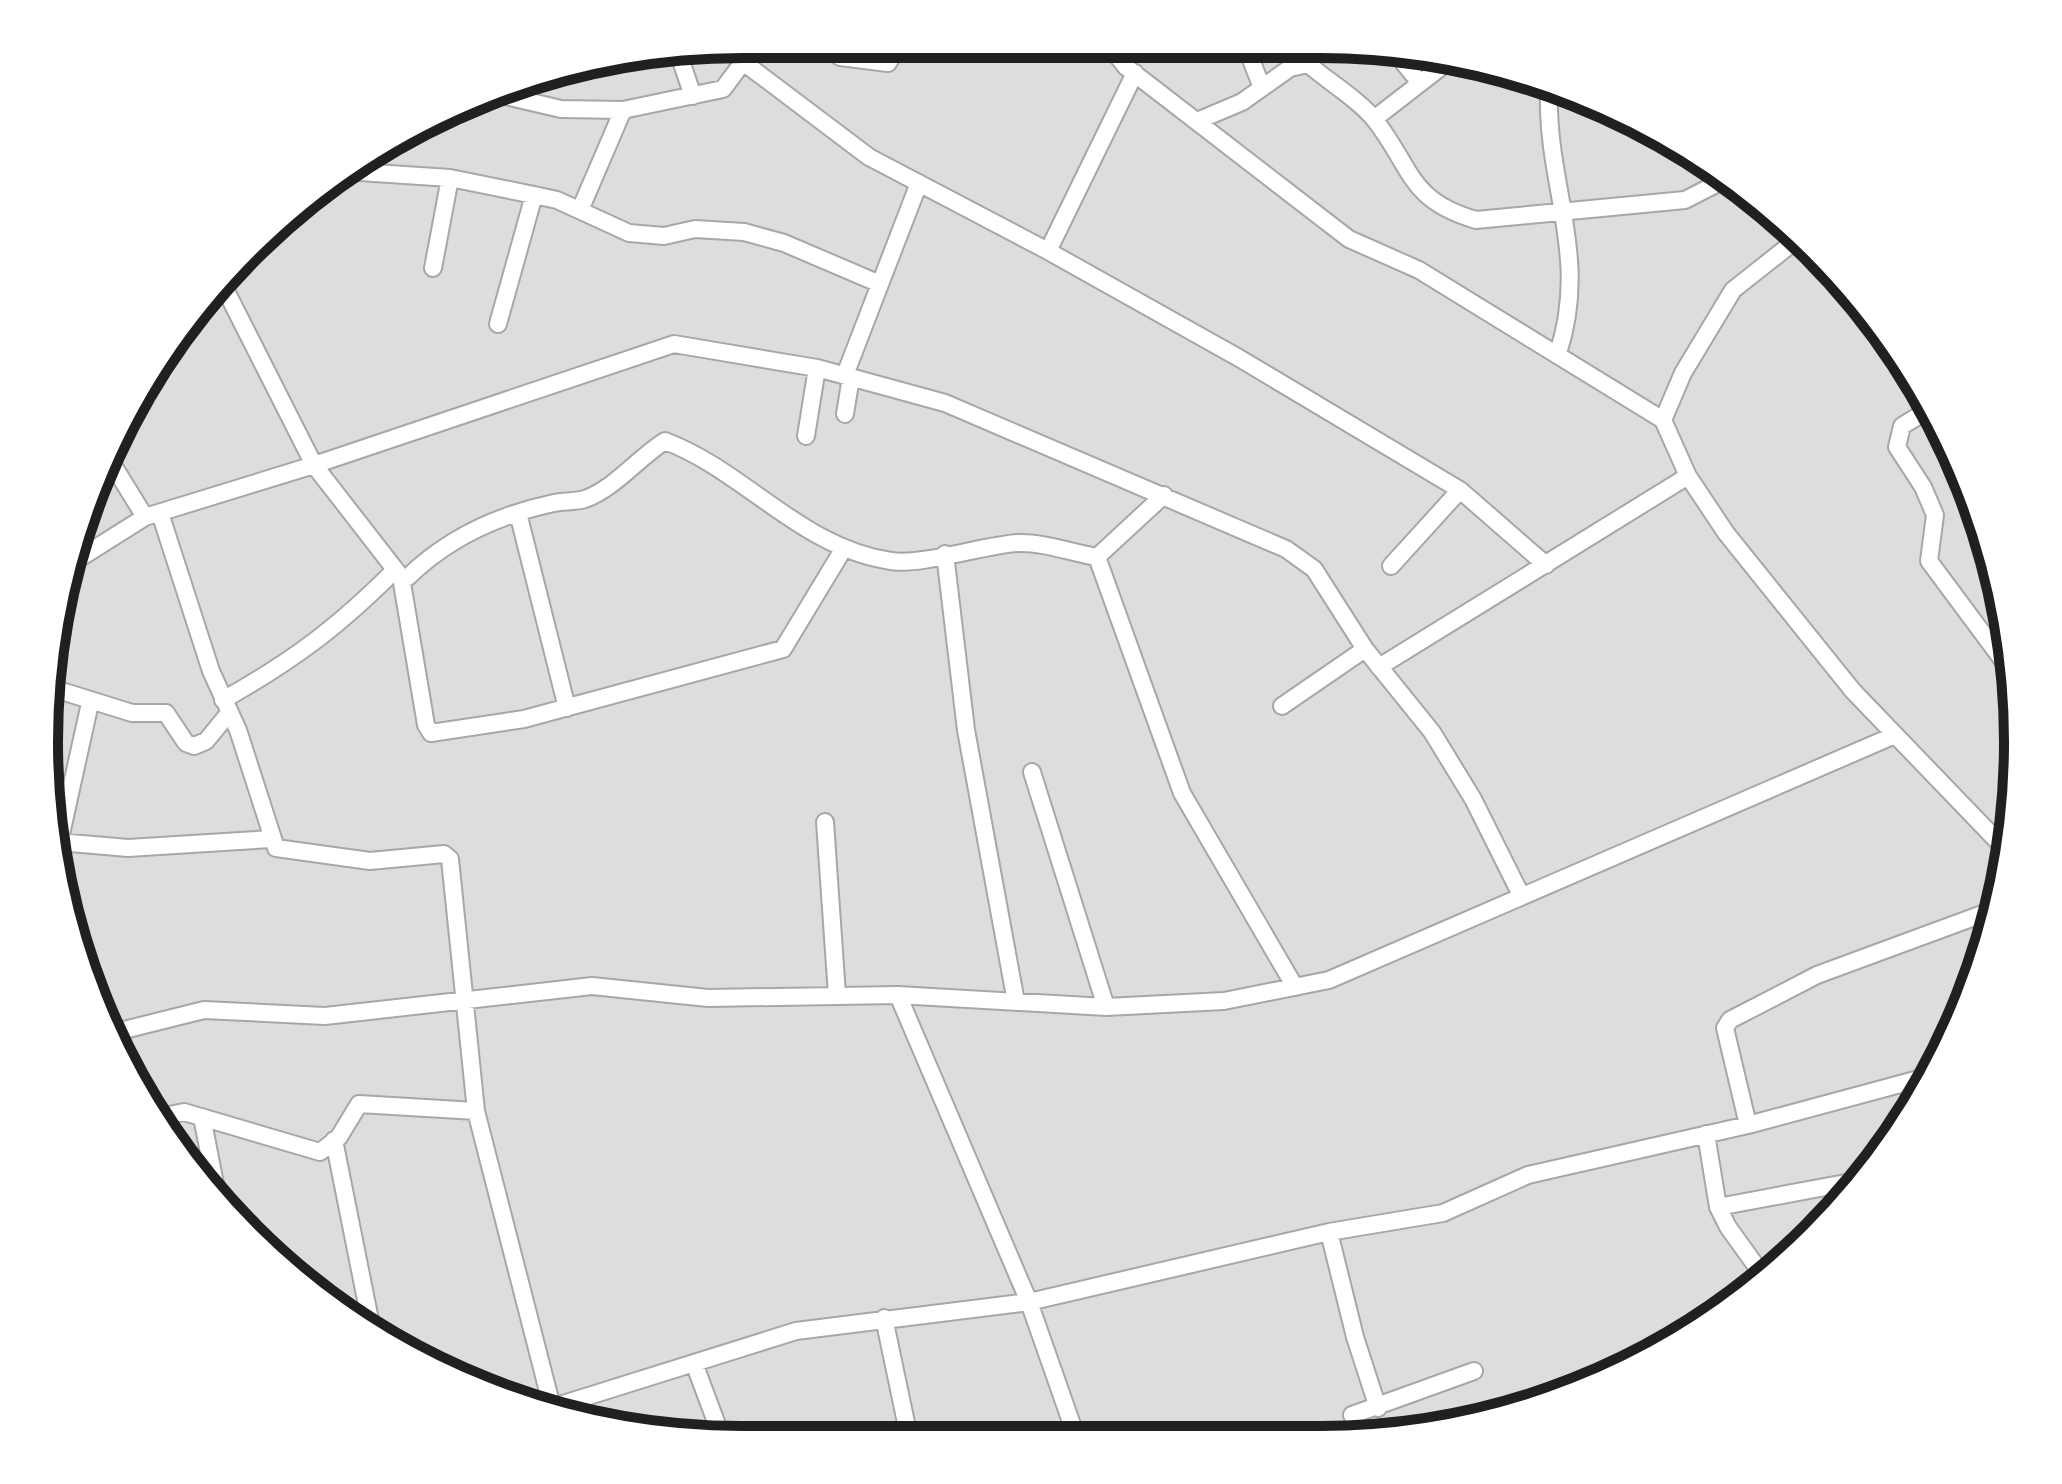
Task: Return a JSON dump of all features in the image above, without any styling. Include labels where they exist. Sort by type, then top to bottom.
[{"type":"street","points":[[515,97],[561,109],[623,110],[723,89],[748,58]]},
{"type":"street","points":[[848,58],[888,63],[891,58]]},
{"type":"street","points":[[1119,58],[1126,67],[1349,239],[1419,270],[1663,420],[1688,476],[1726,533],[1853,691],[1997,840]]},
{"type":"street","points":[[1250,58],[1262,88]]},
{"type":"street","points":[[681,61],[693,96]]},
{"type":"street","points":[[743,62],[869,157],[1048,251],[1239,358],[1460,490],[1546,565]]},
{"type":"street","points":[[1404,63],[1420,83]]},
{"type":"street","points":[[1197,121],[1215,116],[1290,68],[1308,64],[1374,119],[1415,186],[1445,211],[1476,220],[1565,213],[1685,200],[1716,184]]},
{"type":"street","points":[[1374,119],[1439,69]]},
{"type":"street","points":[[1048,251],[1135,73]]},
{"type":"street","points":[[1549,97],[1548,126],[1565,213],[1571,282],[1569,319],[1558,353]]},
{"type":"street","points":[[580,210],[623,110]]},
{"type":"street","points":[[363,172],[450,178],[534,195],[580,210],[629,233],[664,236],[695,229],[744,232],[784,243],[880,284]]},
{"type":"street","points":[[433,268],[450,178]]},
{"type":"street","points":[[845,414],[848,376],[919,183]]},
{"type":"street","points":[[498,324],[534,195]]},
{"type":"street","points":[[1663,420],[1683,373],[1733,290],[1787,243]]},
{"type":"street","points":[[227,292],[314,465],[398,574],[426,725],[431,733],[524,719],[783,649],[844,548]]},
{"type":"street","points":[[84,556],[152,515],[314,465],[674,344],[817,368],[945,403],[1286,549],[1314,569],[1365,649],[1432,732],[1473,799],[1521,895]]},
{"type":"street","points":[[806,436],[817,368]]},
{"type":"street","points":[[1920,415],[1902,426],[1897,447],[1923,487],[1935,515],[1929,561],[1998,654]]},
{"type":"street","points":[[398,574],[408,577],[431,555],[488,521],[594,494],[665,441],[697,453],[759,500],[844,548],[893,562],[1021,543],[1097,557]]},
{"type":"street","points":[[116,467],[152,515],[276,848],[370,861],[444,854],[450,859],[462,1000],[476,1111],[545,1397]]},
{"type":"street","points":[[1379,667],[1688,476]]},
{"type":"street","points":[[1391,566],[1460,490]]},
{"type":"street","points":[[1097,557],[1164,495]]},
{"type":"street","points":[[518,513],[567,708]]},
{"type":"street","points":[[945,554],[952,635],[966,730],[1016,1002]]},
{"type":"street","points":[[1097,557],[1182,793],[1295,987]]},
{"type":"street","points":[[60,689],[90,703],[132,713],[166,713],[186,743],[194,746],[206,741],[226,707],[344,621],[398,574]]},
{"type":"street","points":[[1282,706],[1365,649]]},
{"type":"street","points":[[63,825],[90,703]]},
{"type":"street","points":[[122,1030],[204,1010],[325,1016],[592,986],[708,998],[898,995],[1106,1007],[1224,1001],[1329,980],[1895,735]]},
{"type":"street","points":[[1032,772],[1106,1007]]},
{"type":"street","points":[[825,822],[837,995]]},
{"type":"street","points":[[67,850],[271,839]]},
{"type":"street","points":[[1748,1125],[1725,1028],[1730,1020],[1817,975],[1982,914]]},
{"type":"street","points":[[898,995],[1029,1302],[1072,1426]]},
{"type":"street","points":[[565,1403],[796,1331],[1029,1302],[1329,1232],[1443,1213],[1528,1175],[1748,1125],[1914,1080]]},
{"type":"street","points":[[169,1115],[184,1112],[320,1152],[334,1140],[359,1104],[476,1111]]},
{"type":"street","points":[[202,1117],[213,1175]]},
{"type":"street","points":[[1706,1134],[1718,1207],[1728,1227],[1757,1267]]},
{"type":"street","points":[[334,1140],[369,1315]]},
{"type":"street","points":[[1718,1207],[1842,1184]]},
{"type":"street","points":[[1329,1232],[1355,1337],[1378,1408]]},
{"type":"street","points":[[884,1318],[907,1426]]},
{"type":"street","points":[[694,1363],[717,1425]]},
{"type":"street","points":[[1352,1415],[1474,1371]]},
{"type":"shaded area","points":[[1320,58],[1365,59],[1453,71],[1540,94],[1623,129],[1700,173],[1736,199],[1804,258],[1863,326],[1889,362],[1933,439],[1952,480],[1981,565],[1991,609],[2003,697],[2004,742],[2003,787],[1991,875],[1968,962],[1952,1004],[1933,1045],[1889,1122],[1863,1158],[1804,1226],[1736,1285],[1700,1311],[1623,1355],[1540,1390],[1453,1413],[1365,1425],[1320,1426],[742,1426],[697,1425],[609,1413],[522,1390],[480,1374],[439,1355],[362,1311],[326,1285],[258,1226],[199,1158],[150,1084],[110,1004],[81,919],[71,875],[59,787],[59,697],[71,609],[94,522],[129,439],[173,362],[199,326],[258,258],[326,199],[362,173],[439,129],[522,94],[609,71],[697,59]]}]
